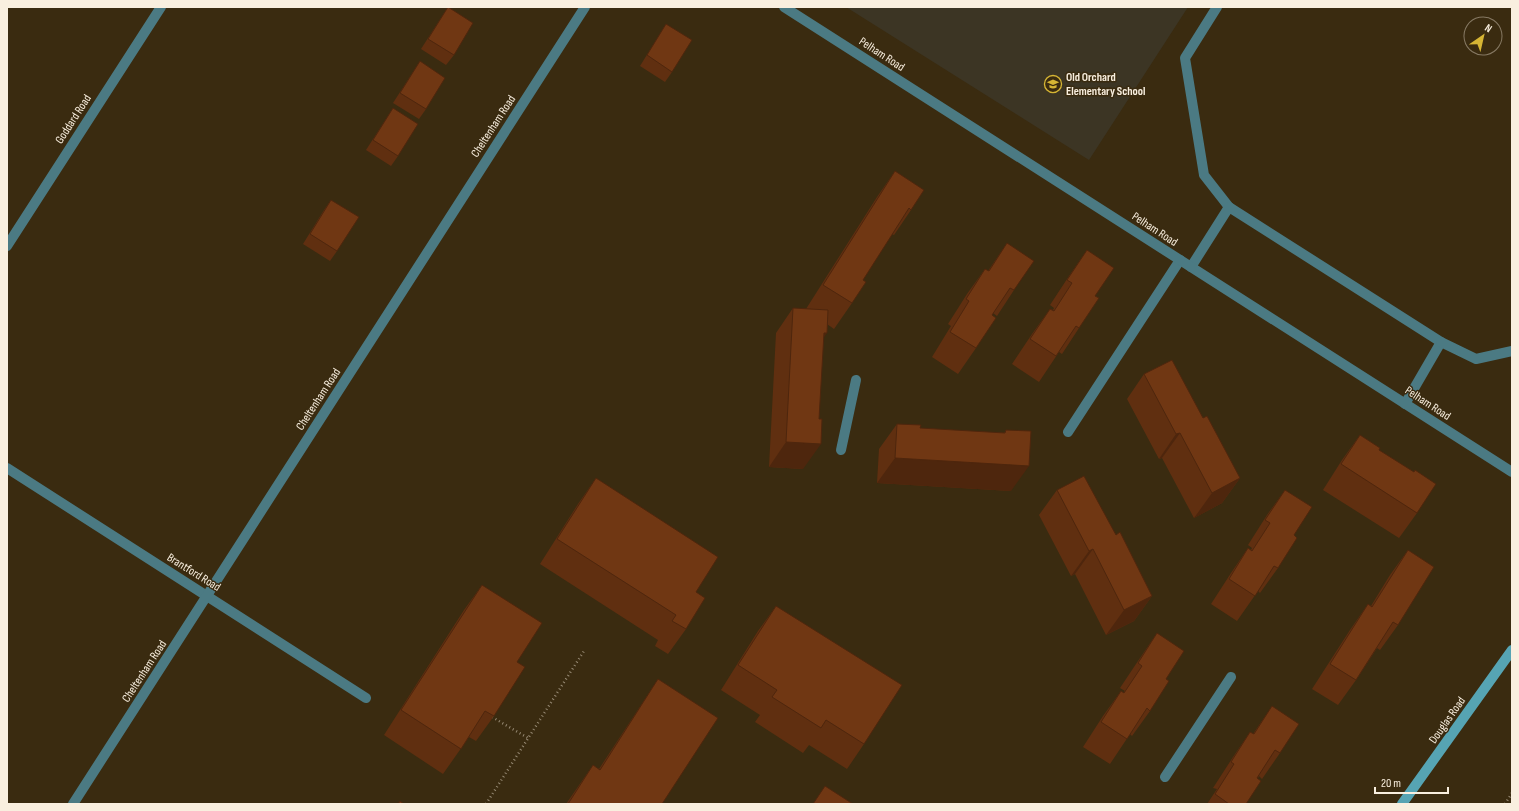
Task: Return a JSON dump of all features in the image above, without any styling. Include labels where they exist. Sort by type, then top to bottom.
[{"type":"street","name":"Goddard Road","points":[[7,246],[161,7]]},
{"type":"street","name":"Cheltenham Road","points":[[73,804],[585,7]]},
{"type":"street","name":"Pelham Road","points":[[784,7],[1512,472]]},
{"type":"street","points":[[1218,7],[1185,58],[1204,175],[1229,207],[1441,342],[1476,359],[1512,351]]},
{"type":"street","points":[[1191,267],[1229,207]]},
{"type":"street","points":[[1068,432],[1180,260]]},
{"type":"street","points":[[1405,404],[1441,342]]},
{"type":"street","points":[[841,450],[856,380]]},
{"type":"street","name":"Brantford Road","points":[[7,468],[366,698]]},
{"type":"street","name":"Douglas Road","points":[[1402,804],[1512,650]]},
{"type":"street","points":[[1165,777],[1231,677]]},
{"type":"path","points":[[486,804],[584,651]]},
{"type":"path","points":[[492,717],[528,738]]},
{"type":"path","points":[[1505,804],[1512,793]]},
{"type":"shaded area","name":"Old Orchard Elementary School","points":[[846,7],[1188,7],[1089,160]]},
{"type":"building","points":[[448,7],[473,23],[454,55],[428,39]]},
{"type":"building","points":[[666,24],[692,40],[672,72],[647,55]]},
{"type":"building","points":[[420,61],[445,78],[426,109],[400,93]]},
{"type":"building","points":[[393,108],[418,124],[398,156],[373,140]]},
{"type":"building","points":[[895,171],[924,190],[911,210],[909,208],[863,280],[866,282],[852,303],[823,285]]},
{"type":"building","points":[[331,200],[359,217],[337,251],[310,234]]},
{"type":"building","points":[[1007,243],[1034,261],[1014,290],[1010,288],[992,315],[996,318],[976,348],[950,332],[969,301],[966,299],[985,269],[989,271]]},
{"type":"building","points":[[1087,250],[1114,268],[1095,296],[1099,298],[1079,328],[1076,326],[1056,356],[1030,339],[1050,309],[1054,311],[1072,283],[1067,280]]},
{"type":"building","points":[[793,308],[828,310],[827,333],[824,333],[819,419],[822,419],[821,444],[786,442]]},
{"type":"building","points":[[1172,360],[1203,418],[1207,416],[1240,478],[1212,493],[1180,433],[1176,434],[1144,374]]},
{"type":"building","points":[[897,424],[921,425],[920,428],[1005,433],[1006,430],[1031,431],[1029,466],[895,458]]},
{"type":"building","points":[[1360,435],[1380,448],[1379,450],[1414,472],[1415,470],[1436,484],[1417,513],[1341,464]]},
{"type":"building","points":[[1084,476],[1116,535],[1120,532],[1152,596],[1124,610],[1093,549],[1089,551],[1057,490]]},
{"type":"building","points":[[596,478],[718,557],[696,592],[705,598],[686,629],[672,621],[676,615],[557,539]]},
{"type":"building","points":[[1285,490],[1312,507],[1294,535],[1297,538],[1278,568],[1274,566],[1255,596],[1229,579],[1248,548],[1252,551],[1270,523],[1265,520]]},
{"type":"building","points":[[1408,550],[1434,567],[1398,625],[1393,622],[1356,680],[1330,664],[1368,604],[1372,607]]},
{"type":"building","points":[[482,585],[542,623],[517,662],[525,667],[494,716],[485,711],[461,749],[401,710]]},
{"type":"building","points":[[776,606],[902,685],[864,744],[826,720],[821,728],[772,697],[777,690],[738,665]]},
{"type":"building","points":[[1157,633],[1184,651],[1166,679],[1169,681],[1150,711],[1147,708],[1127,739],[1101,722],[1121,691],[1124,693],[1142,666],[1138,663]]},
{"type":"building","points":[[658,679],[718,718],[662,804],[568,804],[593,765],[600,770]]},
{"type":"building","points":[[1272,706],[1299,724],[1280,753],[1275,750],[1257,778],[1261,781],[1246,804],[1229,804],[1215,794],[1234,764],[1231,762],[1250,732],[1254,734]]},
{"type":"building","points":[[825,786],[853,804],[813,804]]},
{"type":"place","name":"Old Orchard Elementary School","points":[[1053,84]]}]
